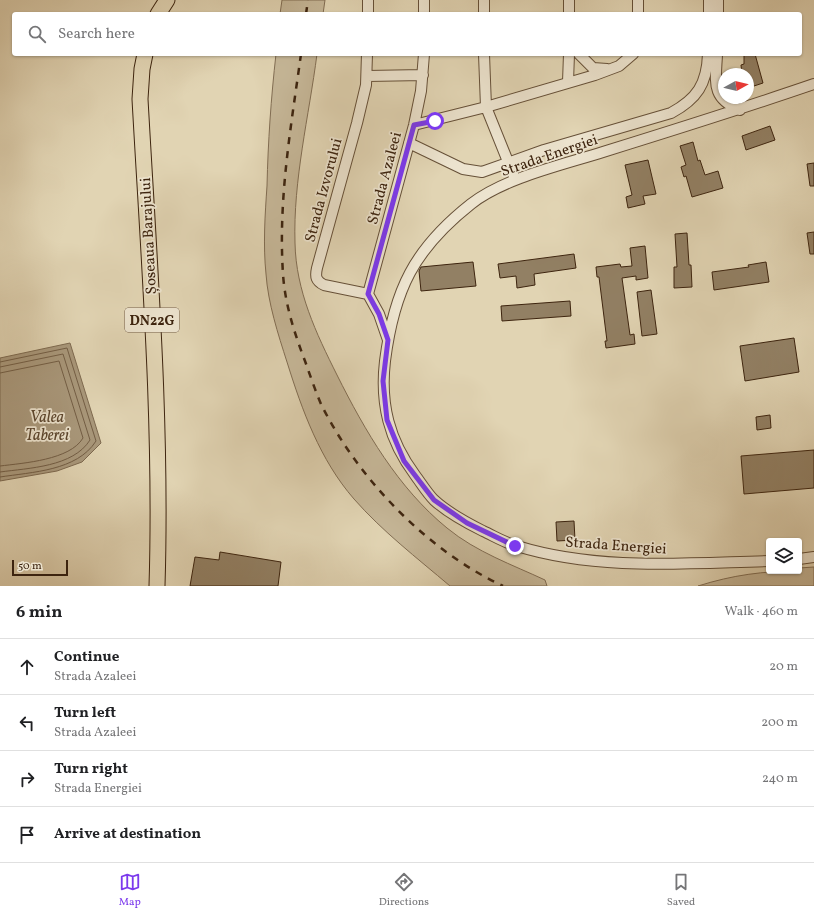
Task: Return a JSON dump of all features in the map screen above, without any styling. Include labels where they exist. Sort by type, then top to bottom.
[{"type":"highway","points":[[159,12],[167,0]]},
{"type":"highway","name":"Șoseaua Barajului","points":[[144,56],[140,99],[157,413],[159,478],[157,586]]},
{"type":"street","points":[[368,0],[368,12]]},
{"type":"street","points":[[424,0],[424,12]]},
{"type":"street","points":[[484,0],[484,12]]},
{"type":"street","points":[[569,0],[569,12]]},
{"type":"street","points":[[638,0],[638,12]]},
{"type":"street","points":[[709,0],[709,12]]},
{"type":"street","points":[[718,0],[718,12]]},
{"type":"street","name":"Strada Izvorului","points":[[367,56],[367,76],[357,123],[317,268],[316,279],[318,283],[324,285],[368,294]]},
{"type":"street","points":[[414,125],[421,91],[424,56]]},
{"type":"street","points":[[484,56],[486,107],[515,179]]},
{"type":"street","points":[[568,82],[569,56]]},
{"type":"street","points":[[581,56],[593,68],[610,69]]},
{"type":"street","name":"Strada Azaleei","points":[[368,294],[414,125],[435,121],[486,107],[610,69],[623,64],[631,56]]},
{"type":"street","points":[[409,143],[470,171],[487,171],[508,162],[672,113],[687,104],[699,92],[705,78],[708,56]]},
{"type":"street","points":[[717,56],[716,80],[721,99],[728,105],[740,110]]},
{"type":"street","points":[[367,76],[423,75]]},
{"type":"street","name":"Strada Energiei","points":[[766,562],[632,564],[573,560],[515,546],[467,523],[434,500],[404,461],[387,420],[383,381],[388,340],[396,304],[408,273],[417,257],[432,238],[472,202],[515,179],[740,110],[814,84]]},
{"type":"street","points":[[421,91],[425,116],[435,121]]},
{"type":"street","points":[[368,294],[379,314],[388,340]]},
{"type":"street","points":[[802,559],[814,557]]},
{"type":"shaded area","points":[[282,0],[325,0],[323,12],[280,12]]},
{"type":"shaded area","points":[[276,56],[317,56],[296,196],[296,261],[308,311],[337,375],[359,417],[384,458],[398,477],[429,512],[458,537],[482,551],[545,580],[547,586],[450,586],[376,522],[354,499],[331,468],[313,434],[293,380],[280,341],[267,285],[265,263],[265,219]]},
{"type":"shaded area","points":[[814,567],[814,586],[698,586],[748,574],[766,573],[766,574],[802,574],[802,568]]},
{"type":"water","name":"Valea Taberei","points":[[70,343],[101,443],[82,462],[57,471],[0,481],[0,358]]},
{"type":"building","points":[[744,56],[756,56],[763,83],[754,86],[754,68],[741,68],[741,65],[744,64]]},
{"type":"building","points":[[770,126],[775,140],[746,150],[742,136]]},
{"type":"building","points":[[693,142],[698,161],[700,160],[705,175],[718,171],[723,188],[692,197],[686,176],[684,177],[681,167],[686,165],[680,146]]},
{"type":"building","points":[[648,160],[656,194],[643,196],[645,204],[628,208],[626,197],[632,195],[625,165]]},
{"type":"building","points":[[814,163],[814,186],[810,186],[807,164]]},
{"type":"building","points":[[814,232],[814,254],[810,254],[807,233]]},
{"type":"building","points":[[687,233],[692,287],[674,288],[674,267],[677,267],[675,234]]},
{"type":"building","points":[[645,246],[648,278],[636,280],[636,276],[622,278],[630,335],[634,334],[635,344],[606,348],[605,341],[607,341],[599,277],[597,277],[596,267],[620,264],[621,267],[632,266],[630,248]]},
{"type":"building","points":[[574,254],[576,268],[534,274],[535,285],[517,288],[516,276],[500,278],[498,264]]},
{"type":"building","points":[[473,262],[476,286],[421,291],[419,271],[421,267]]},
{"type":"building","points":[[766,262],[769,282],[714,290],[712,272],[749,267],[748,265]]},
{"type":"building","points":[[651,290],[657,334],[642,336],[637,292]]},
{"type":"building","points":[[570,301],[571,316],[502,321],[501,306]]},
{"type":"building","points":[[794,338],[799,372],[745,381],[740,346]]},
{"type":"building","points":[[770,415],[771,428],[757,430],[756,417]]},
{"type":"building","points":[[814,450],[814,488],[744,494],[741,456]]},
{"type":"building","points":[[574,521],[575,540],[557,541],[556,522]]},
{"type":"building","points":[[220,552],[281,562],[278,586],[190,586],[195,557],[219,560]]},
{"type":"railway","points":[[306,12],[308,0]]},
{"type":"railway","points":[[301,56],[286,163],[282,218],[283,274],[286,296],[297,339],[321,404],[336,432],[354,459],[398,510],[422,533],[448,553],[475,571],[503,586]]},
{"type":"route","points":[[435,121],[414,125],[368,294],[379,314],[388,340],[383,381],[387,420],[404,461],[434,500],[467,523],[515,546]]}]
